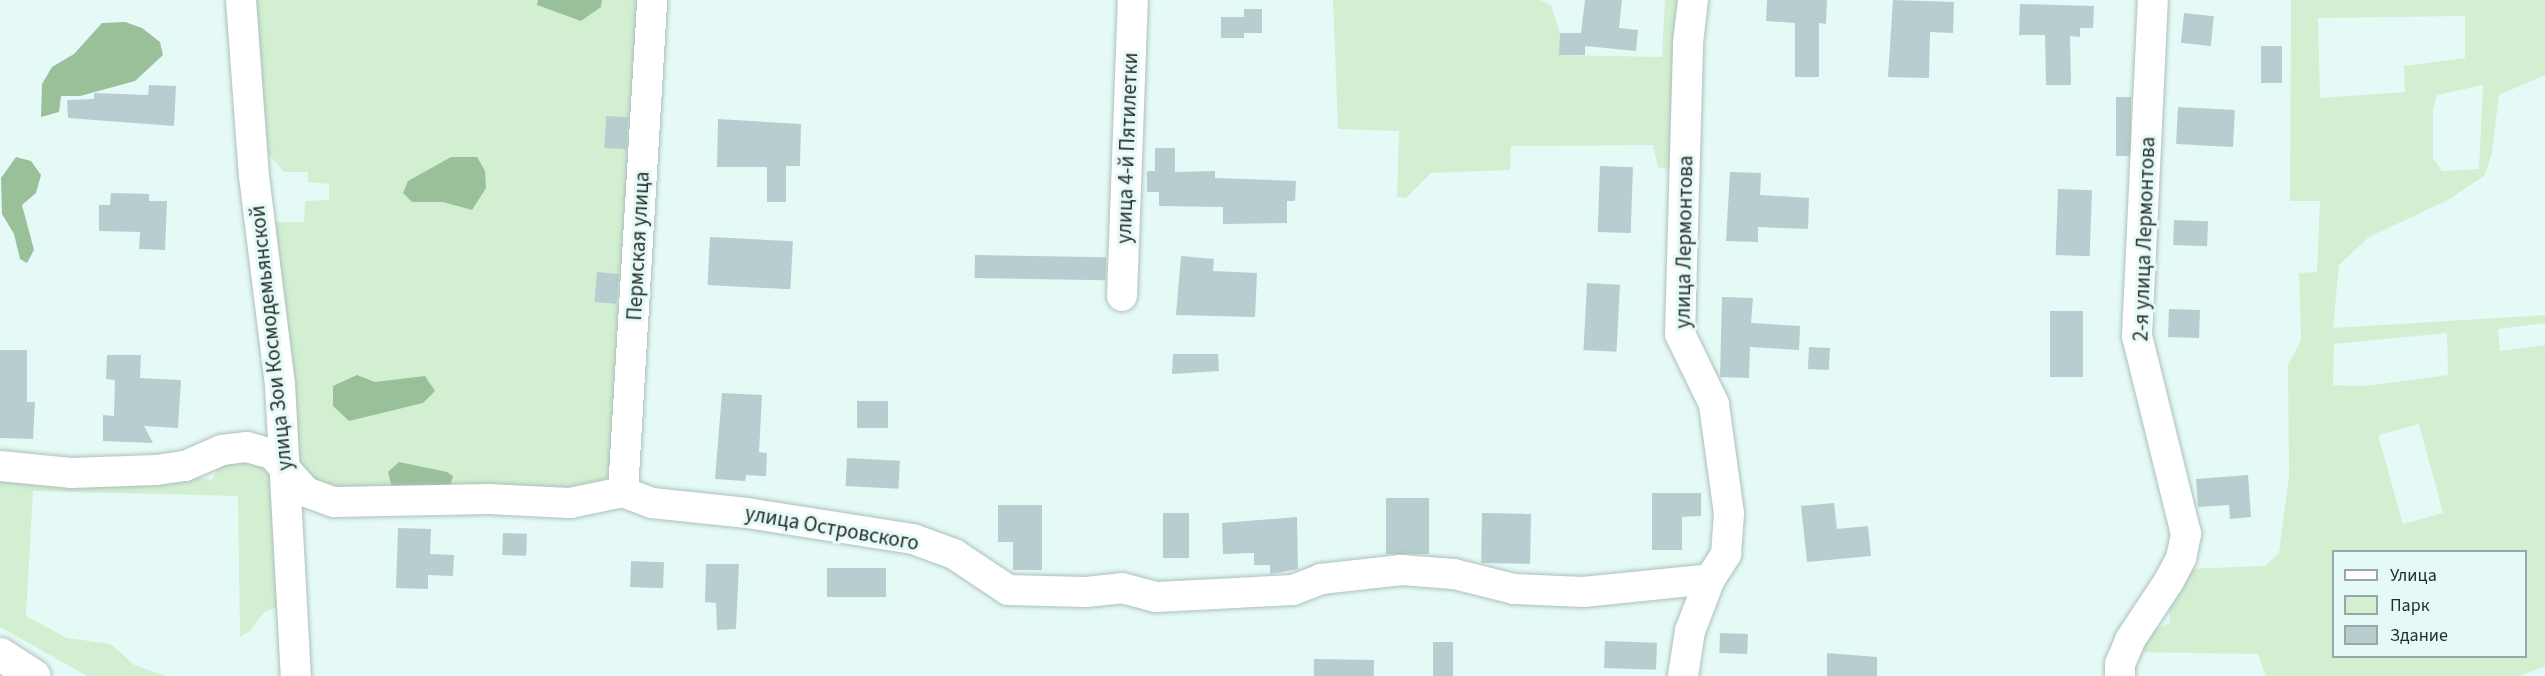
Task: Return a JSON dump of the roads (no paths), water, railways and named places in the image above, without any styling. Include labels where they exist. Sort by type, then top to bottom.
[{"type":"highway","points":[[0,654],[34,676]]},
{"type":"street","name":"улица Зои Космодемьянской","points":[[241,0],[254,176],[280,384],[296,676]]},
{"type":"street","name":"Пермская улица","points":[[623,492],[652,0]]},
{"type":"street","name":"улица 4-й Пятилетки","points":[[1122,296],[1132,0]]},
{"type":"street","name":"улица Лермонтова","points":[[1683,676],[1690,631],[1710,579],[1726,554],[1729,514],[1721,440],[1714,404],[1680,334],[1688,43],[1693,0]]},
{"type":"street","name":"2-я улица Лермонтова","points":[[2120,676],[2120,664],[2130,640],[2181,558],[2186,534],[2137,336],[2153,0]]},
{"type":"street","points":[[0,466],[71,474],[156,470],[185,466],[222,450],[247,447],[272,453],[285,472],[306,492],[334,502],[490,499],[570,502],[623,492]]},
{"type":"street","name":"улица Островского","points":[[623,492],[652,503],[747,513],[913,539],[954,554],[1008,590],[1086,592],[1122,588],[1156,597],[1282,591],[1321,579],[1401,570],[1454,574],[1514,589],[1583,592],[1710,579]]}]
